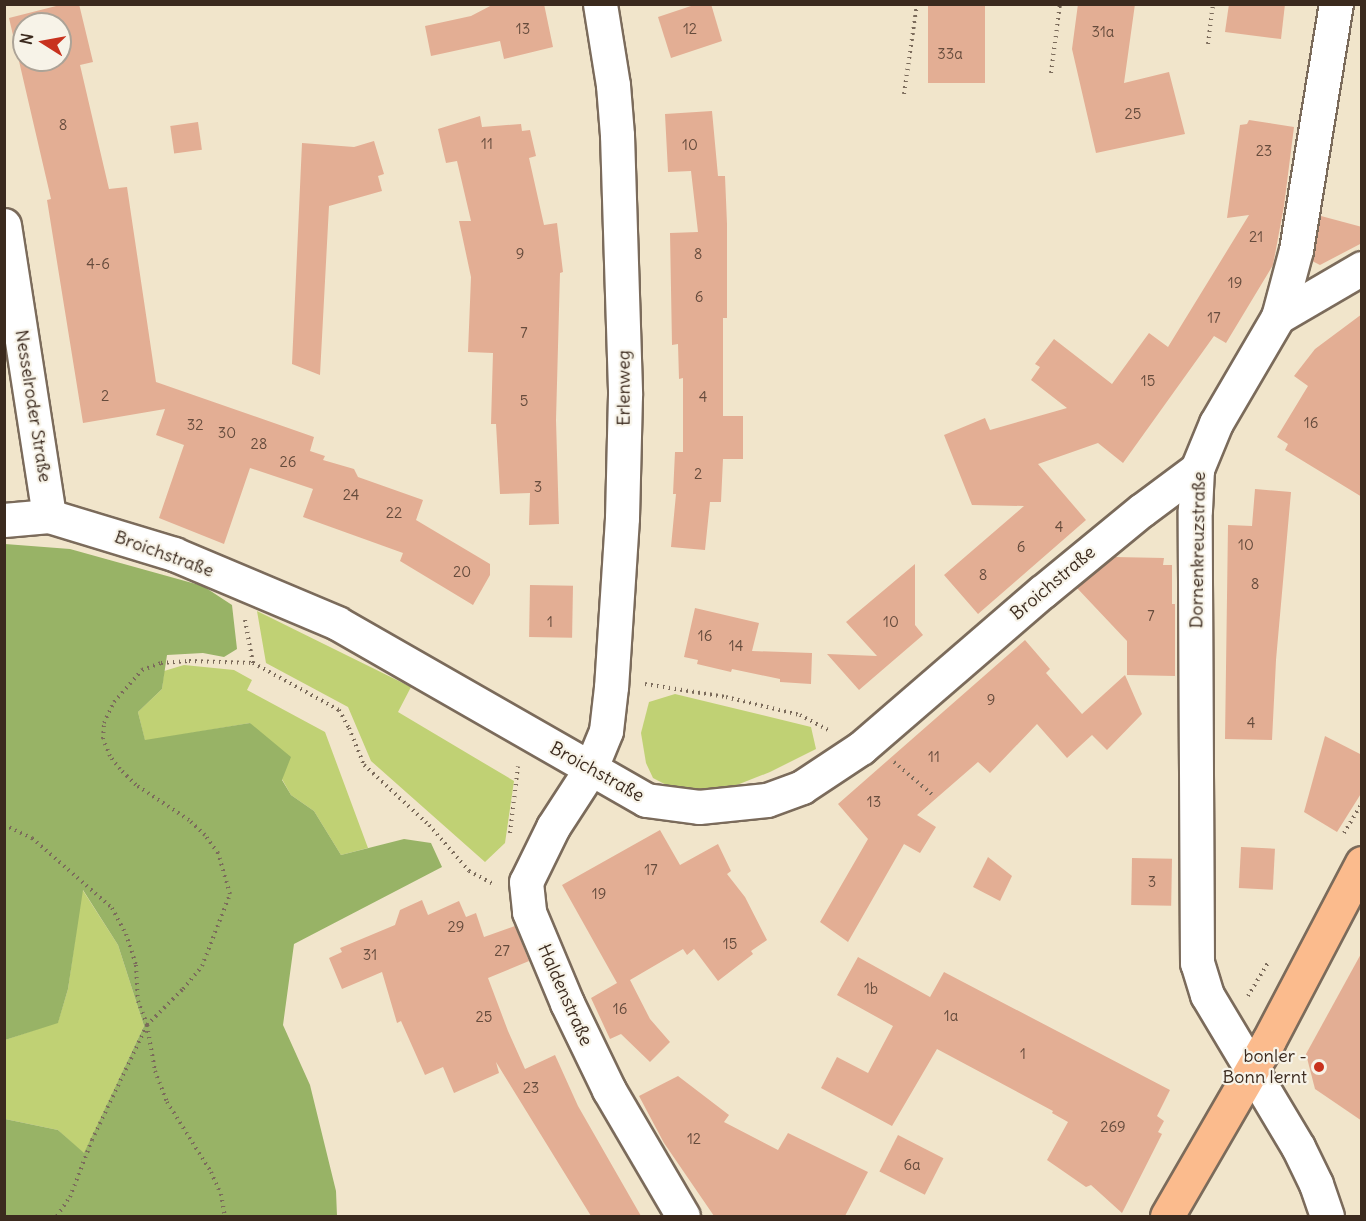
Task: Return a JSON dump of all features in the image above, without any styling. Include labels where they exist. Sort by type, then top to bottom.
[{"type":"main road","points":[[1167,1216],[1251,1071],[1362,863]]},
{"type":"street","name":"Erlenweg","points":[[591,770],[606,731],[611,687],[622,518],[625,395],[616,125],[613,85],[600,4]]},
{"type":"street","name":"Dornenkreuzstraße","points":[[1327,1216],[1316,1184],[1298,1147],[1207,995],[1197,963],[1197,469],[1216,423],[1278,317],[1296,250],[1336,4]]},
{"type":"street","name":"Nesselroder Straße","points":[[4,225],[12,317],[49,516]]},
{"type":"street","points":[[1278,317],[1362,268]]},
{"type":"street","name":"Broichstraße","points":[[4,520],[49,516],[174,554],[337,623],[646,800],[699,807],[767,800],[801,787],[861,748],[1051,584],[1142,510],[1197,469]]},
{"type":"street","name":"Haldenstraße","points":[[591,770],[553,826],[526,882],[529,912],[567,1003],[609,1090],[682,1216]]},
{"type":"path","points":[[904,94],[917,4]]},
{"type":"path","points":[[1051,73],[1060,4]]},
{"type":"path","points":[[1208,44],[1213,4]]},
{"type":"path","points":[[237,581],[253,663]]},
{"type":"path","points":[[57,1216],[70,1197],[92,1140],[147,1025],[202,966],[230,894],[218,852],[205,835],[189,820],[136,785],[110,756],[103,739],[104,723],[114,702],[142,670],[161,663],[189,661],[253,663],[339,710],[350,728],[364,765],[376,778],[429,825],[469,871],[497,886],[500,876]]},
{"type":"path","points":[[611,687],[647,684],[726,697],[801,715],[861,748],[890,759],[934,796]]},
{"type":"path","points":[[510,835],[523,730]]},
{"type":"path","points":[[4,825],[32,838],[112,908],[126,934],[136,964],[138,1001],[147,1025],[155,1071],[167,1102],[211,1172],[221,1194],[225,1216]]},
{"type":"green space","points":[[5,544],[70,549],[203,586],[232,605],[237,649],[224,657],[203,653],[167,655],[162,689],[138,712],[145,740],[250,723],[291,757],[282,780],[291,795],[314,811],[341,855],[404,839],[431,843],[442,867],[294,944],[283,1025],[310,1085],[336,1191],[337,1216],[5,1216],[5,1119],[58,1130],[84,1153],[144,1026],[118,945],[83,890],[68,989],[58,1023],[5,1040]]},
{"type":"green space","points":[[257,611],[411,687],[398,712],[514,781],[505,843],[485,862],[371,761],[348,707],[266,663]]},
{"type":"green space","points":[[184,665],[234,670],[252,680],[247,690],[325,732],[368,848],[341,855],[314,811],[291,795],[250,723],[145,741],[138,712],[162,689],[164,671]]},
{"type":"green space","points":[[675,694],[811,727],[816,749],[770,772],[714,794],[676,790],[653,778],[646,763],[641,733],[649,702]]},
{"type":"green space","points":[[82,889],[118,945],[144,1026],[84,1154],[58,1130],[5,1119],[5,1040],[58,1022],[68,989]]},
{"type":"building","points":[[64,4],[79,4],[93,62],[80,65],[109,189],[127,187],[156,382],[314,437],[310,451],[325,456],[323,460],[354,469],[358,477],[423,500],[416,520],[490,564],[490,575],[473,605],[400,561],[403,553],[303,517],[313,489],[250,468],[224,544],[159,518],[184,445],[156,435],[165,409],[83,423],[47,200],[51,199],[22,72],[72,72],[72,12],[33,12]]},
{"type":"building","points":[[494,4],[544,4],[553,47],[504,59],[500,41],[431,56],[425,26],[471,16]]},
{"type":"building","points":[[697,4],[711,4],[722,41],[671,58],[658,17]]},
{"type":"building","points":[[928,4],[985,4],[985,83],[928,83]]},
{"type":"building","points":[[1078,4],[1135,4],[1124,83],[1169,72],[1185,134],[1096,153],[1072,49]]},
{"type":"building","points":[[1229,4],[1285,4],[1281,39],[1225,32]]},
{"type":"building","points":[[712,111],[718,176],[725,176],[727,224],[727,318],[723,318],[723,416],[743,416],[743,459],[723,459],[721,502],[710,502],[705,550],[671,547],[676,494],[673,494],[675,452],[683,452],[683,378],[679,379],[678,344],[672,345],[670,233],[698,232],[691,171],[668,172],[665,114]]},
{"type":"building","points":[[480,116],[482,127],[521,124],[522,131],[530,130],[536,156],[529,158],[544,225],[557,223],[563,272],[560,273],[556,420],[559,524],[529,525],[530,493],[500,494],[496,424],[491,424],[493,353],[468,352],[471,277],[459,221],[471,221],[457,161],[446,163],[438,129]]},
{"type":"building","points":[[1249,120],[1294,127],[1284,206],[1273,265],[1226,343],[1214,336],[1123,463],[1098,443],[1038,464],[1086,520],[978,614],[944,575],[1024,506],[972,505],[944,435],[985,418],[990,430],[1067,408],[1031,380],[1040,367],[1035,364],[1054,339],[1112,384],[1149,333],[1168,347],[1249,215],[1227,218],[1240,125],[1247,124]]},
{"type":"building","points":[[198,122],[202,150],[174,154],[170,126]]},
{"type":"building","points":[[374,141],[384,174],[378,176],[382,191],[329,206],[320,375],[292,364],[302,143],[354,147]]},
{"type":"building","points":[[1321,216],[1362,227],[1362,243],[1320,265],[1312,261]]},
{"type":"building","points":[[1362,314],[1362,497],[1285,450],[1288,444],[1277,437],[1308,386],[1294,376],[1315,349]]},
{"type":"building","points":[[1255,489],[1291,492],[1276,660],[1272,740],[1225,739],[1228,525],[1252,526]]},
{"type":"building","points":[[1114,557],[1164,558],[1163,565],[1172,565],[1172,604],[1175,604],[1175,676],[1127,675],[1127,641],[1077,588]]},
{"type":"building","points":[[915,564],[915,625],[923,635],[859,690],[827,654],[877,656],[846,622]]},
{"type":"building","points":[[530,585],[573,586],[572,638],[529,637]]},
{"type":"building","points":[[695,608],[759,623],[752,651],[812,653],[811,684],[780,682],[780,679],[732,669],[731,672],[697,664],[698,660],[684,657]]},
{"type":"building","points":[[1025,640],[1050,669],[1046,673],[1082,714],[1125,675],[1142,714],[1107,750],[1092,735],[1067,758],[1037,724],[990,773],[978,762],[917,815],[936,827],[920,853],[904,844],[848,942],[820,922],[868,839],[838,804]]},
{"type":"building","points":[[1325,736],[1362,755],[1362,792],[1337,832],[1304,812]]},
{"type":"building","points":[[660,830],[680,865],[718,844],[731,871],[727,874],[745,897],[767,940],[751,951],[753,954],[718,981],[694,949],[687,955],[683,949],[630,980],[650,1019],[670,1042],[650,1062],[621,1034],[610,1039],[591,998],[617,983],[562,885]]},
{"type":"building","points":[[1241,847],[1275,849],[1273,890],[1239,888]]},
{"type":"building","points":[[988,857],[1012,876],[1000,901],[973,887]]},
{"type":"building","points":[[1132,858],[1172,859],[1171,906],[1131,905]]},
{"type":"building","points":[[422,900],[428,915],[459,901],[466,917],[476,913],[484,937],[515,926],[529,961],[488,978],[508,1031],[525,1069],[555,1055],[578,1106],[641,1216],[591,1216],[496,1062],[499,1073],[454,1093],[443,1067],[425,1075],[401,1021],[397,1023],[382,972],[342,989],[329,958],[342,952],[340,948],[395,925],[400,910]]},
{"type":"building","points":[[1362,952],[1362,1121],[1315,1089],[1306,1054]]},
{"type":"building","points":[[858,957],[930,997],[944,972],[1170,1090],[1157,1116],[1164,1121],[1158,1132],[1162,1134],[1122,1213],[1091,1185],[1086,1187],[1047,1160],[1068,1122],[1052,1113],[1053,1111],[937,1049],[892,1126],[821,1088],[837,1057],[868,1073],[893,1026],[837,995]]},
{"type":"building","points":[[678,1076],[729,1115],[724,1122],[778,1150],[788,1133],[868,1172],[845,1216],[714,1216],[664,1143],[639,1096]]},
{"type":"building","points":[[898,1135],[943,1158],[925,1195],[879,1172]]},
{"type":"place","name":"bonler - Bonn lernt","points":[[1319,1067]]}]
